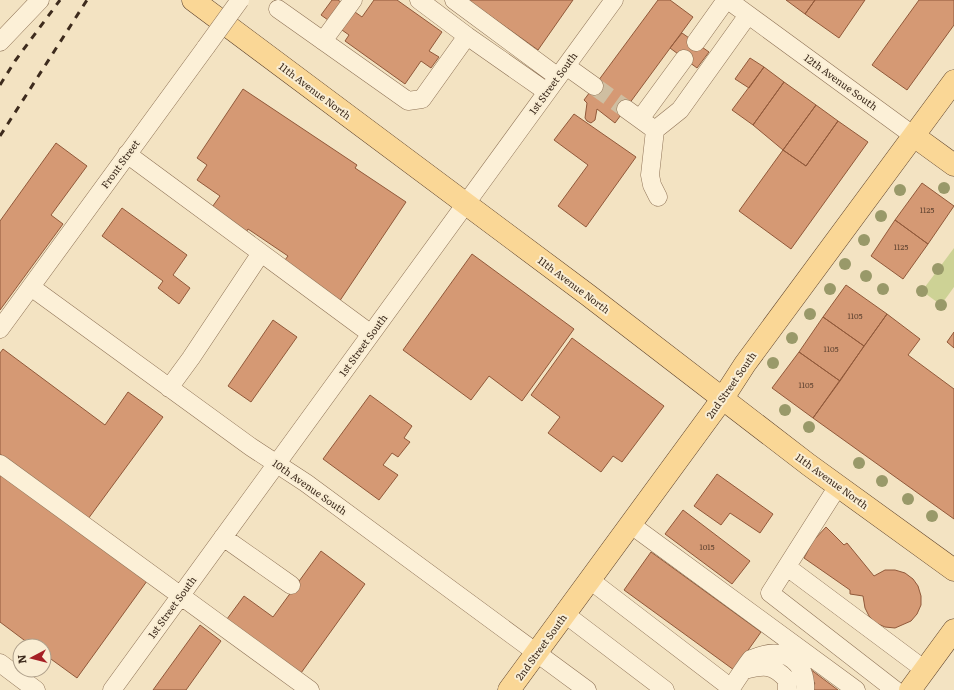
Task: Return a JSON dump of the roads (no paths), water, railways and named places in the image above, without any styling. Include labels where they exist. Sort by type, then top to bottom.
[{"type":"main road","name":"11th Avenue North","points":[[194,0],[582,290],[838,486],[954,570]]},
{"type":"main road","name":"2nd Street South","points":[[509,690],[723,398],[745,364],[954,81]]},
{"type":"main road","name":"12th Avenue South","points":[[914,136],[954,165]]},
{"type":"main road","points":[[910,690],[954,630]]},
{"type":"street","points":[[0,42],[40,0]]},
{"type":"street","name":"Front Street","points":[[0,329],[240,0]]},
{"type":"street","points":[[323,41],[353,0]]},
{"type":"street","points":[[420,0],[467,36],[547,92]]},
{"type":"street","points":[[454,0],[562,71],[594,86]]},
{"type":"street","name":"1st Street South","points":[[112,690],[614,0]]},
{"type":"street","points":[[696,42],[727,0]]},
{"type":"street","name":"12th Avenue South","points":[[727,0],[914,136]]},
{"type":"street","points":[[278,9],[408,101],[422,99],[467,36]]},
{"type":"street","points":[[658,198],[652,185],[650,175],[655,130],[680,110],[748,15]]},
{"type":"street","points":[[640,119],[684,59]]},
{"type":"street","points":[[626,109],[655,130]]},
{"type":"street","points":[[127,154],[371,334]]},
{"type":"street","points":[[169,388],[192,358],[261,253]]},
{"type":"street","name":"10th Avenue South","points":[[31,287],[251,448],[306,483],[588,690]]},
{"type":"street","points":[[0,464],[310,690]]},
{"type":"street","points":[[754,615],[787,567],[838,486]]},
{"type":"street","points":[[630,524],[856,690]]},
{"type":"street","points":[[223,537],[291,585]]},
{"type":"street","points":[[787,567],[925,670]]},
{"type":"street","points":[[590,580],[730,689],[750,660],[775,653],[789,657],[799,666],[804,677],[805,690]]},
{"type":"street","points":[[770,593],[895,690]]},
{"type":"street","points":[[565,614],[665,690]]},
{"type":"street","points":[[0,663],[36,690]]},
{"type":"street","points":[[744,670],[756,667],[772,668],[787,680],[787,690]]},
{"type":"tunnel","points":[[594,86],[626,109]]},
{"type":"railway","points":[[0,85],[15,61],[60,0]]},
{"type":"railway","points":[[0,136],[87,0]]}]
